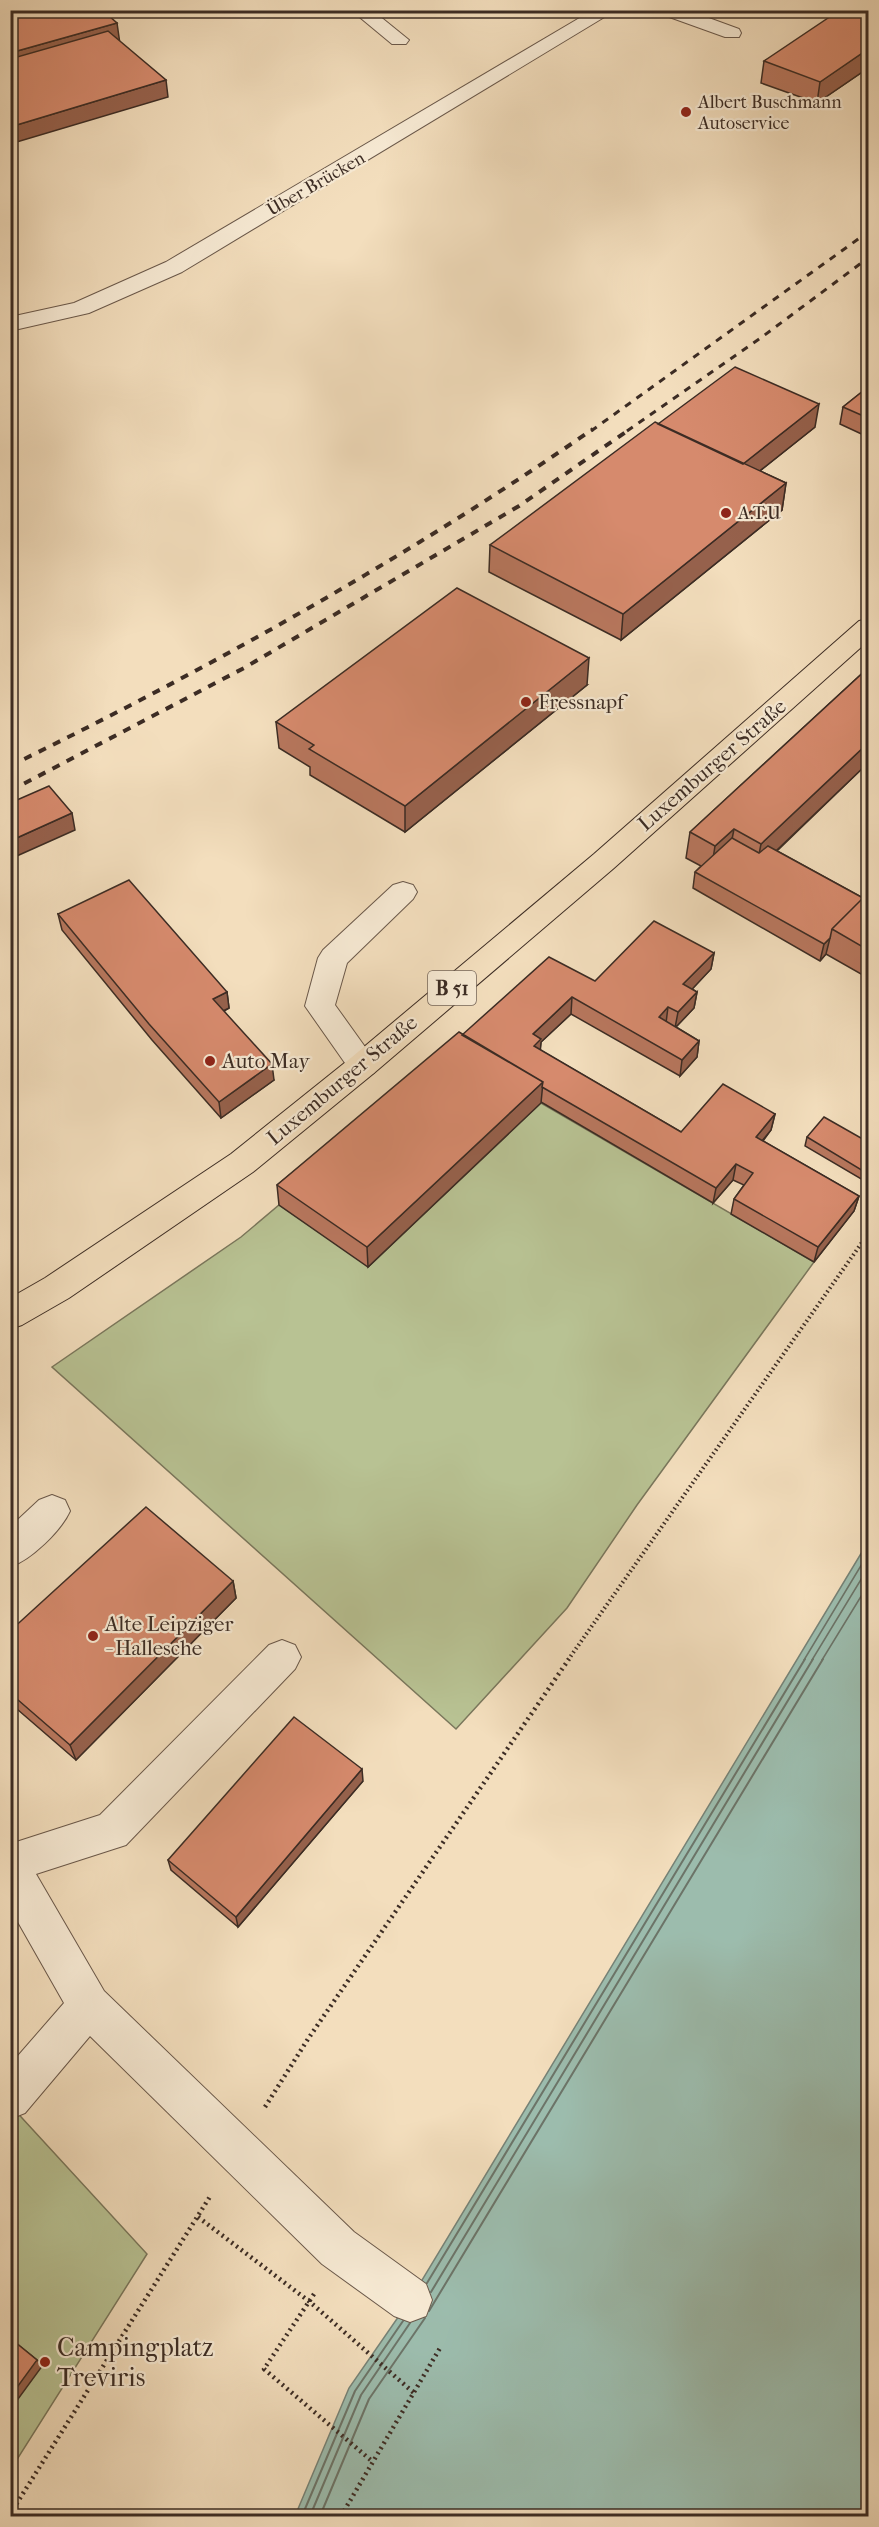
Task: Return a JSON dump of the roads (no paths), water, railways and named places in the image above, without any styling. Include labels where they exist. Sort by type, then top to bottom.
[{"type":"main road","name":"Luxemburger Straße","points":[[10,1315],[57,1288],[242,1163],[363,1065],[604,861],[868,627]]},
{"type":"street","points":[[360,10],[399,40]]},
{"type":"street","name":"Über Brücken","points":[[10,324],[81,308],[174,267],[607,10]]},
{"type":"street","points":[[668,10],[732,33]]},
{"type":"street","points":[[363,1065],[321,1006],[333,958],[403,892]]},
{"type":"street","points":[[10,1551],[52,1511]]},
{"type":"street","points":[[282,1657],[112,1831],[48,1850],[10,1866],[89,2006],[338,2248],[410,2300]]},
{"type":"street","points":[[10,2098],[89,2006]]},
{"type":"water","points":[[868,1542],[868,2516],[295,2516],[349,2388],[410,2300]]},
{"type":"railway","points":[[591,431],[868,232]]},
{"type":"railway","points":[[627,431],[762,337],[868,258]]},
{"type":"railway","points":[[10,766],[160,690],[308,608],[452,522],[593,429]]},
{"type":"railway","points":[[10,791],[244,668],[519,506],[630,429]]},
{"type":"place","name":"Albert Buschmann Autoservice","points":[[686,112]]},
{"type":"place","name":"A.T.U","points":[[726,513]]},
{"type":"place","name":"Fressnapf","points":[[526,702]]},
{"type":"place","name":"Auto May","points":[[210,1061]]},
{"type":"place","name":"Alte Leipziger - Hallesche","points":[[93,1636]]},
{"type":"place","name":"Campingplatz Treviris","points":[[45,2362]]}]
